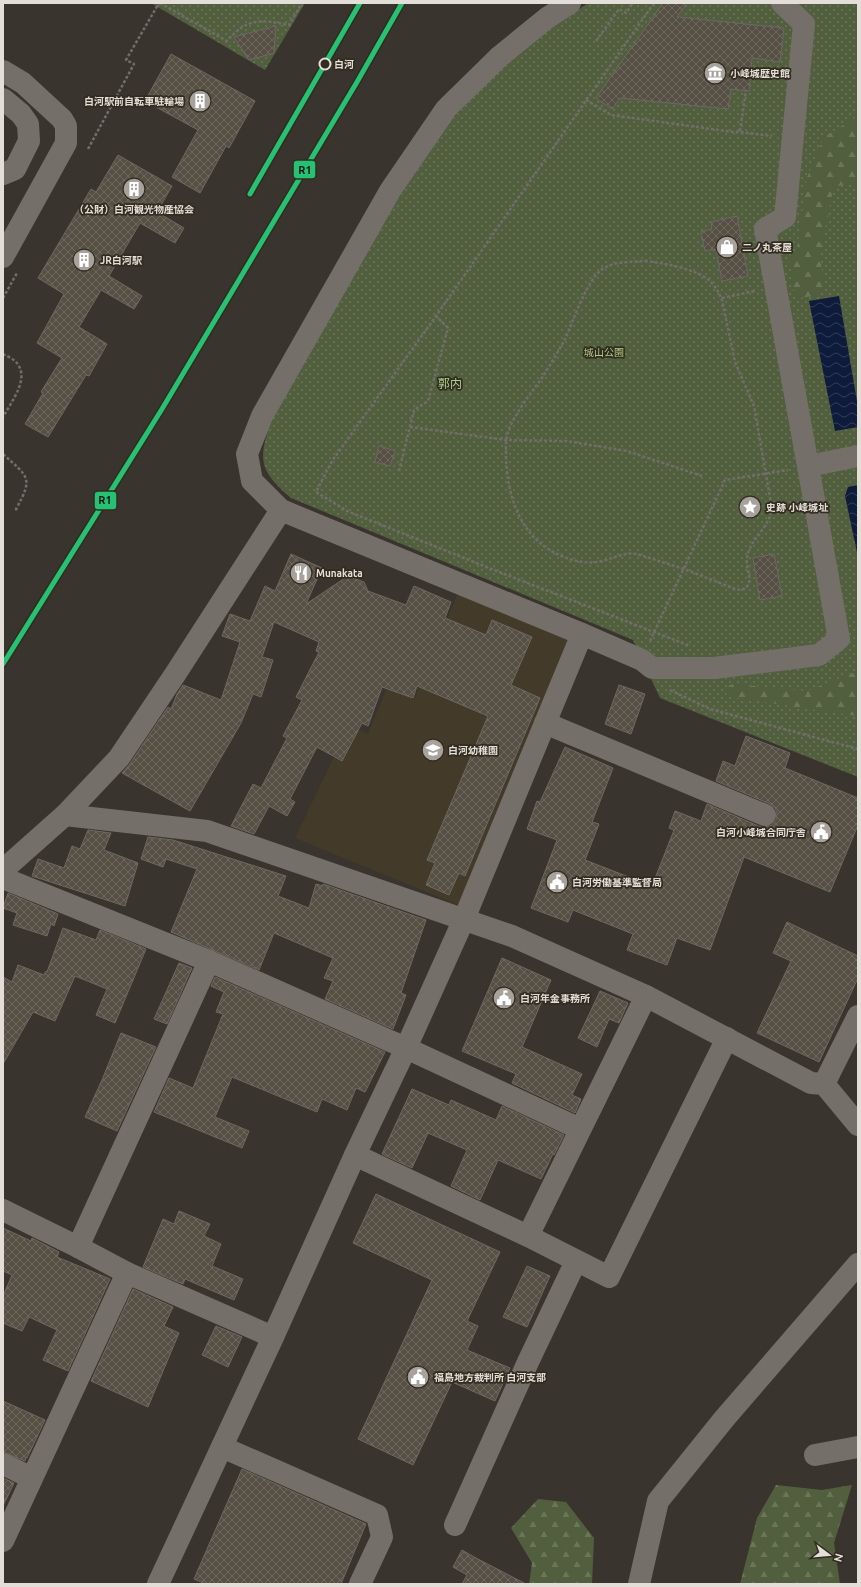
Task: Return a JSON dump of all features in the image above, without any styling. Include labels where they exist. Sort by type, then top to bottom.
[{"type":"street","points":[[570,3],[547,18],[499,57],[446,109],[390,191],[266,409],[247,454],[252,481],[281,510],[582,634],[647,664],[714,668],[819,655],[839,639],[765,229],[785,217],[804,24],[782,3]]},
{"type":"street","points":[[3,71],[23,83],[38,96],[62,119],[66,126],[66,143],[3,257]]},
{"type":"street","points":[[3,99],[21,114],[28,124],[29,141],[15,169],[3,174]]},
{"type":"street","points":[[808,466],[858,456]]},
{"type":"street","points":[[3,870],[65,815],[119,758],[176,673],[281,510]]},
{"type":"street","points":[[158,1584],[273,1337],[355,1155],[406,1048],[464,919],[582,634]]},
{"type":"street","points":[[545,723],[765,815]]},
{"type":"street","points":[[65,815],[207,831],[512,936],[646,996],[811,1083],[824,1084],[858,1125]]},
{"type":"street","points":[[3,878],[209,961],[406,1048],[580,1129]]},
{"type":"street","points":[[78,1247],[209,961]]},
{"type":"street","points":[[528,1236],[646,996]]},
{"type":"street","points":[[824,1084],[858,1016]]},
{"type":"street","points":[[355,1155],[528,1236],[609,1278],[726,1038]]},
{"type":"street","points":[[3,1210],[78,1247],[126,1273],[273,1337]]},
{"type":"street","points":[[455,1525],[528,1362],[576,1260]]},
{"type":"street","points":[[639,1584],[658,1501],[724,1419],[858,1264]]},
{"type":"street","points":[[3,1540],[126,1273]]},
{"type":"street","points":[[814,1455],[858,1446]]},
{"type":"street","points":[[222,1447],[377,1515],[382,1537],[360,1584]]},
{"type":"street","points":[[3,1464],[32,1478]]},
{"type":"path","points":[[126,60],[159,3],[227,41],[235,31],[248,23],[260,20],[289,25],[302,3]]},
{"type":"path","points":[[596,41],[619,9],[626,13],[633,3]]},
{"type":"path","points":[[654,3],[436,316],[332,461],[316,492],[347,511],[494,570],[697,648]]},
{"type":"path","points":[[740,132],[746,90]]},
{"type":"path","points":[[586,100],[611,115],[733,132],[792,138]]},
{"type":"path","points":[[646,261],[679,268],[703,276],[718,290],[722,298],[735,362],[754,406],[772,509],[769,520],[748,553],[746,560],[750,577],[749,585],[741,590],[735,589],[684,569],[630,553],[601,561],[583,562],[565,558],[544,546],[523,524],[514,506],[507,478],[506,440],[509,430],[519,411],[552,362],[591,282],[603,268],[629,262],[646,261]]},
{"type":"path","points":[[722,298],[775,287]]},
{"type":"path","points":[[399,471],[414,410],[428,400],[448,328],[436,316]]},
{"type":"path","points":[[3,354],[16,362],[22,372],[20,384],[3,417]]},
{"type":"path","points":[[410,427],[506,440],[566,441],[627,451],[702,476]]},
{"type":"path","points":[[3,454],[25,475],[28,484],[16,509],[18,512]]},
{"type":"path","points":[[808,466],[725,480],[655,632],[647,664],[662,686],[710,709],[858,749]]},
{"type":"shaded area","name":"白河幼稚園","points":[[460,588],[575,636],[461,906],[295,838],[349,726],[368,734],[387,688],[414,699]]},
{"type":"green space","points":[[151,3],[305,3],[265,70]]},
{"type":"green space","name":"城山公園","points":[[588,3],[858,3],[858,777],[660,698],[633,640],[291,498],[279,487],[266,470],[263,452],[272,416],[398,199],[452,119],[500,69],[537,38]]},
{"type":"green space","points":[[858,116],[858,183],[837,186],[833,190],[820,255],[824,288],[820,295],[799,298],[795,296],[789,259],[790,256],[795,255],[797,250],[806,180],[824,137]]},
{"type":"green space","points":[[858,671],[858,716],[730,697],[726,694],[727,688],[734,684],[807,691]]},
{"type":"green space","points":[[776,1485],[822,1490],[852,1485],[834,1543],[840,1584],[740,1584],[757,1518]]},
{"type":"green space","points":[[538,1499],[566,1502],[594,1538],[592,1584],[529,1584],[532,1563],[511,1528]]},
{"type":"water","points":[[839,296],[858,407],[858,427],[835,431],[809,301]]},
{"type":"water","points":[[858,485],[858,557],[845,496],[848,487]]},
{"type":"building","points":[[663,3],[687,3],[677,17],[784,28],[780,62],[752,58],[749,91],[731,89],[728,109],[620,98],[612,109],[596,98]]},
{"type":"building","points":[[276,26],[274,53],[249,60],[234,37]]},
{"type":"building","name":"白河駅前自転車駐輪場","points":[[171,54],[255,101],[229,148],[226,146],[200,193],[172,177],[198,130],[145,101]]},
{"type":"building","points":[[118,155],[172,186],[157,212],[184,228],[175,243],[140,223],[109,276],[142,296],[134,309],[101,290],[79,327],[107,344],[89,376],[86,375],[48,437],[25,424],[43,393],[41,392],[62,358],[37,343],[64,294],[38,278],[91,189],[96,192]]},
{"type":"building","points":[[737,216],[748,276],[722,281],[716,249],[705,251],[701,232],[712,229],[711,222]]},
{"type":"building","points":[[379,446],[395,451],[390,466],[375,462]]},
{"type":"building","points":[[291,554],[322,568],[306,604],[348,576],[364,582],[368,591],[406,605],[414,586],[451,602],[445,618],[486,635],[492,620],[532,637],[511,685],[540,698],[465,876],[459,873],[449,895],[426,885],[435,863],[427,860],[488,716],[417,686],[413,698],[382,687],[368,726],[362,723],[342,761],[317,747],[290,799],[295,802],[287,816],[269,806],[254,834],[231,826],[253,784],[261,788],[287,738],[283,736],[302,700],[296,697],[319,652],[316,651],[319,642],[274,622],[262,657],[273,660],[261,697],[253,694],[241,723],[190,811],[122,773],[168,707],[171,709],[177,694],[183,685],[221,700],[240,642],[222,636],[230,614],[250,621],[265,586],[275,591]]},
{"type":"building","points":[[774,554],[782,596],[760,600],[753,558]]},
{"type":"building","points":[[619,685],[645,694],[631,734],[605,724]]},
{"type":"building","points":[[746,736],[790,753],[785,768],[858,798],[858,825],[830,892],[744,857],[710,950],[677,938],[667,965],[627,950],[633,934],[573,910],[568,922],[531,908],[557,840],[527,829],[537,801],[540,802],[565,747],[613,768],[592,822],[599,824],[585,860],[652,886],[674,830],[669,828],[675,811],[701,821],[707,804],[761,827],[772,825],[776,820],[777,813],[775,808],[770,804],[716,781],[723,761],[735,766]]},
{"type":"building","points":[[88,830],[111,833],[104,850],[138,863],[125,906],[32,876],[38,859],[64,868],[72,846],[80,849]]},
{"type":"building","points":[[148,837],[173,840],[286,876],[278,896],[309,908],[316,884],[323,886],[323,884],[426,920],[401,993],[406,995],[393,1029],[325,999],[333,981],[324,978],[333,958],[274,933],[259,970],[171,932],[197,869],[166,859],[163,867],[141,859]]},
{"type":"building","points":[[8,893],[58,914],[54,926],[51,924],[47,936],[13,925],[17,913],[3,908]]},
{"type":"building","points":[[787,922],[858,956],[858,978],[819,1062],[757,1033],[791,961],[773,953]]},
{"type":"building","points":[[63,928],[96,940],[100,930],[146,949],[115,1023],[96,1015],[107,989],[75,976],[55,1021],[33,1012],[3,1064],[3,977],[12,982],[18,965],[44,975],[46,971],[47,972]]},
{"type":"building","points":[[502,958],[551,980],[522,1047],[582,1074],[572,1095],[581,1099],[575,1113],[512,1083],[516,1074],[462,1051]]},
{"type":"building","points":[[179,963],[192,968],[167,1024],[154,1019]]},
{"type":"building","points":[[215,977],[385,1052],[365,1092],[356,1088],[347,1110],[322,1099],[317,1112],[232,1077],[215,1117],[249,1131],[242,1148],[154,1112],[169,1078],[193,1088],[223,1014],[216,1012],[224,992],[211,986]]},
{"type":"building","points":[[600,991],[628,1003],[619,1023],[609,1019],[597,1047],[578,1038]]},
{"type":"building","points":[[121,1033],[156,1047],[117,1131],[85,1117]]},
{"type":"building","points":[[412,1089],[449,1105],[451,1100],[496,1120],[502,1106],[564,1135],[541,1179],[498,1160],[480,1200],[451,1186],[467,1150],[428,1133],[412,1168],[382,1154]]},
{"type":"building","points":[[376,1194],[500,1252],[467,1321],[478,1326],[467,1350],[510,1368],[495,1401],[452,1382],[413,1465],[358,1439],[432,1280],[353,1243]]},
{"type":"building","points":[[179,1211],[210,1224],[204,1236],[221,1244],[212,1266],[243,1279],[234,1300],[185,1279],[183,1284],[143,1267],[163,1219],[174,1224]]},
{"type":"building","points":[[3,1228],[31,1241],[32,1238],[59,1252],[57,1257],[110,1279],[68,1371],[43,1360],[57,1330],[29,1317],[22,1331],[3,1323],[3,1296],[12,1275],[3,1271]]},
{"type":"building","points":[[527,1266],[550,1276],[527,1327],[503,1317]]},
{"type":"building","points":[[133,1289],[173,1307],[164,1326],[179,1333],[148,1407],[91,1381]]},
{"type":"building","points":[[216,1326],[242,1337],[228,1367],[202,1355]]},
{"type":"building","points":[[3,1401],[45,1420],[25,1461],[3,1452]]},
{"type":"building","points":[[242,1469],[366,1524],[341,1584],[206,1584],[194,1579]]},
{"type":"building","points":[[3,1478],[14,1483],[3,1506]]},
{"type":"building","points":[[462,1550],[526,1584],[462,1584],[467,1575],[453,1567]]},
{"type":"transit line","name":"R1","points":[[250,194],[360,3]]},
{"type":"transit line","name":"R1","points":[[3,664],[162,409],[357,82],[402,3]]},
{"type":"place","name":"白河","points":[[325,64]]},
{"type":"place","name":"小峰城歴史館","points":[[715,73]]},
{"type":"place","name":"白河駅前自転車駐輪場","points":[[200,101]]},
{"type":"place","name":"（公財）白河観光物産協会","points":[[134,189]]},
{"type":"place","name":"二ノ丸茶屋","points":[[727,247]]},
{"type":"place","name":"JR白河駅","points":[[84,260]]},
{"type":"place","name":"史跡 小峰城址","points":[[750,507]]},
{"type":"place","name":"Munakata","points":[[301,573]]},
{"type":"place","name":"白河幼稚園","points":[[433,750]]},
{"type":"place","name":"白河小峰城合同庁舎","points":[[821,832]]},
{"type":"place","name":"白河労働基準監督局","points":[[557,882]]},
{"type":"place","name":"白河年金事務所","points":[[504,998]]},
{"type":"place","name":"福島地方裁判所 白河支部","points":[[418,1377]]},
{"type":"district","name":"郭内","points":[[450,383]]}]
